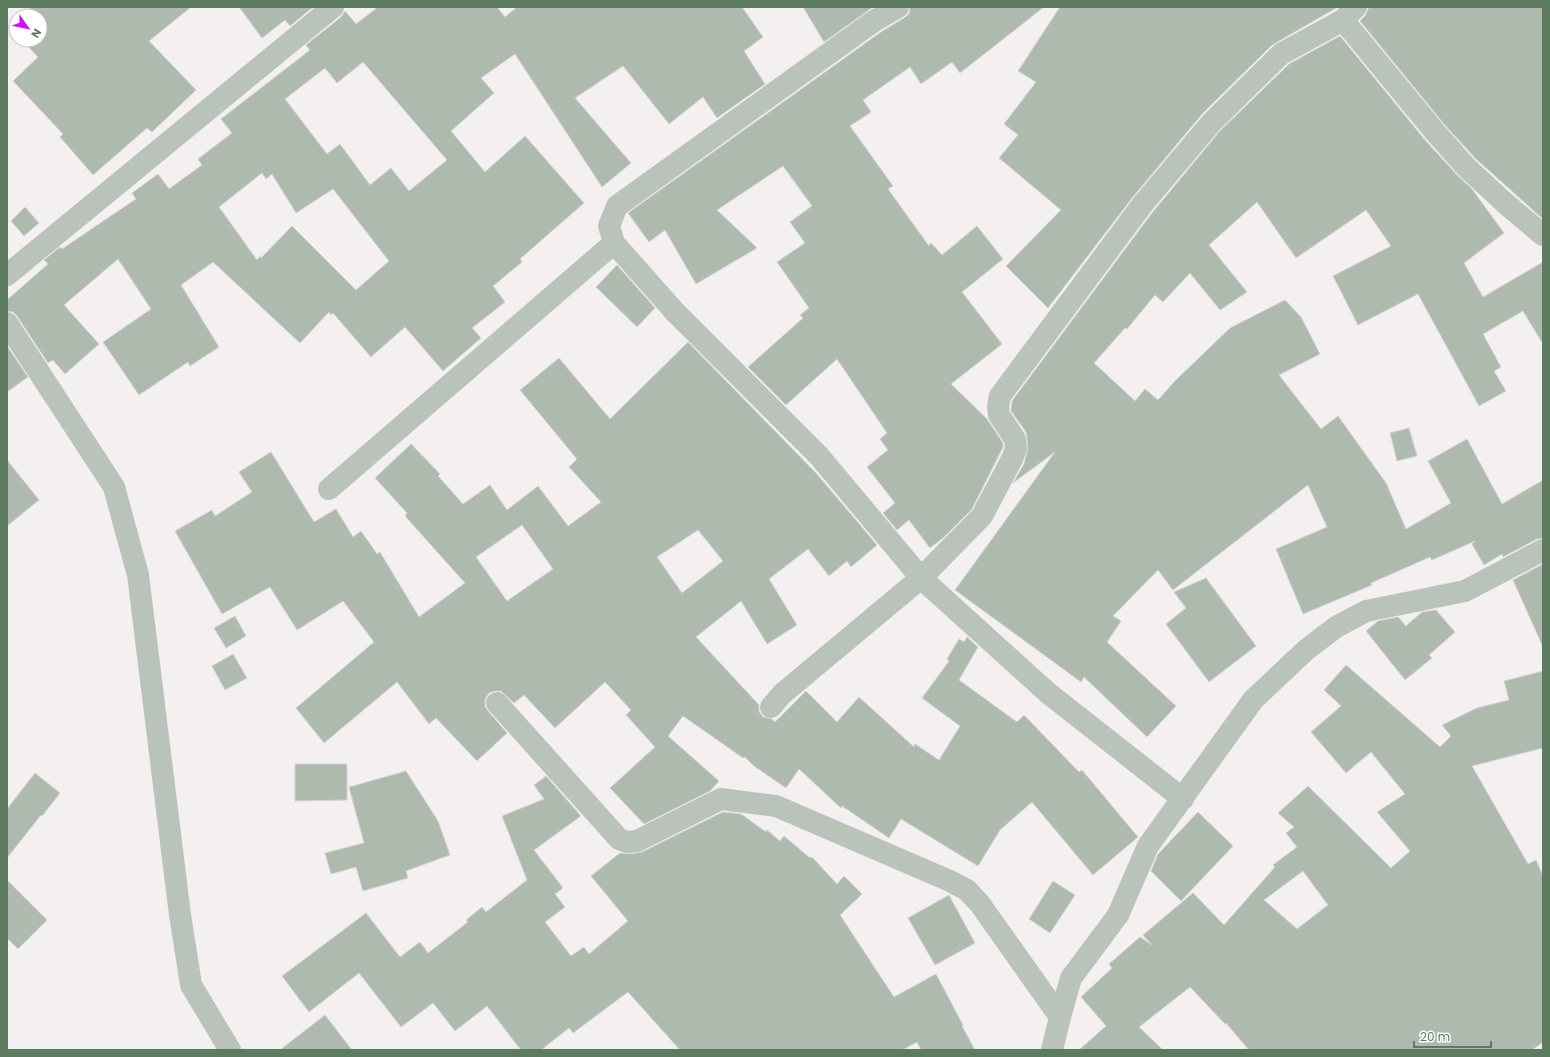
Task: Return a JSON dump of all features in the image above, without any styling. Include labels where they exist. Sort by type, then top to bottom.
[{"type":"street","points":[[7,275],[333,7]]},
{"type":"street","points":[[898,7],[874,21],[617,206],[609,226],[614,243],[675,312],[819,456],[921,578],[1048,694],[1183,799]]},
{"type":"street","points":[[771,707],[782,694],[921,578],[982,516],[1016,449],[1015,439],[999,415],[998,406],[1000,396],[1142,205],[1211,123],[1281,54],[1349,13],[1430,126],[1467,168],[1506,204],[1543,235]]},
{"type":"street","points":[[329,489],[614,243]]},
{"type":"street","points":[[7,323],[114,487],[138,575],[180,915],[191,985],[230,1050]]},
{"type":"street","points":[[1052,1050],[1071,978],[1118,915],[1148,846],[1254,700],[1306,650],[1336,627],[1366,611],[1465,591],[1543,550]]},
{"type":"street","points":[[497,703],[619,839],[627,842],[637,841],[722,798],[776,806],[950,881],[967,890],[980,904],[1060,1017]]},
{"type":"building","points":[[191,7],[149,41],[196,90],[152,132],[147,128],[93,175],[60,137],[63,134],[13,81],[38,57],[30,48],[48,48],[48,8],[31,8]]},
{"type":"building","points":[[239,7],[313,7],[290,26],[285,20],[262,38]]},
{"type":"building","points":[[378,7],[497,7],[505,17],[517,7],[742,7],[763,37],[744,51],[765,84],[717,118],[703,97],[669,124],[623,66],[575,98],[631,163],[602,187],[515,54],[481,78],[494,93],[451,131],[485,172],[525,136],[584,203],[520,259],[522,262],[493,286],[505,302],[472,328],[481,338],[443,371],[405,327],[371,357],[333,313],[331,315],[329,312],[300,343],[213,262],[181,285],[219,347],[190,366],[188,362],[139,395],[103,342],[151,309],[118,259],[64,305],[99,344],[65,374],[53,360],[48,363],[17,316],[13,312],[7,311],[7,300],[48,264],[44,260],[60,247],[62,249],[136,199],[132,193],[158,174],[169,189],[202,165],[198,159],[232,133],[221,119],[310,50],[306,45],[341,17],[345,11],[356,24]],"holes":[[[363,62],[447,160],[409,191],[391,168],[370,185],[340,144],[327,154],[285,99],[325,68],[337,83]],[[262,173],[266,179],[272,174],[296,213],[333,189],[389,261],[356,290],[292,226],[261,258],[260,256],[257,260],[219,207]]]},
{"type":"building","points":[[803,7],[873,7],[824,42]]},
{"type":"building","points":[[910,7],[1044,7],[960,73],[952,62],[921,84],[910,67],[863,100],[871,112],[850,126],[893,186],[888,189],[929,246],[931,243],[942,255],[977,226],[1003,259],[962,292],[1002,344],[951,384],[987,419],[1003,443],[1003,447],[972,509],[943,538],[930,548],[909,520],[897,530],[883,513],[895,503],[867,467],[888,450],[880,439],[887,433],[837,359],[786,405],[748,367],[803,318],[800,315],[809,308],[777,262],[805,243],[790,222],[812,206],[783,166],[717,210],[757,248],[696,284],[665,230],[649,242],[628,213],[881,32],[904,18],[909,14]]},
{"type":"building","points":[[1060,7],[1338,7],[1272,45],[1202,114],[1132,198],[1048,308],[1006,266],[1061,210],[999,158],[1018,135],[1004,124],[1036,82],[1018,71]]},
{"type":"building","points":[[1369,7],[1543,7],[1543,219],[1476,159],[1444,124],[1360,21],[1365,16]]},
{"type":"building","points":[[1340,36],[1425,140],[1472,189],[1504,233],[1464,263],[1483,297],[1543,262],[1543,344],[1523,311],[1483,334],[1501,367],[1494,371],[1506,391],[1479,406],[1418,294],[1358,325],[1333,276],[1391,246],[1366,210],[1296,258],[1257,202],[1209,245],[1247,292],[1220,310],[1190,273],[1163,302],[1155,295],[1127,329],[1125,328],[1094,363],[1135,401],[1145,389],[1158,400],[1175,381],[1230,328],[1285,300],[1301,317],[1320,354],[1279,375],[1321,429],[1338,416],[1386,483],[1406,529],[1451,503],[1428,461],[1467,439],[1502,504],[1543,480],[1543,538],[1537,539],[1503,557],[1502,554],[1484,565],[1472,544],[1475,541],[1432,560],[1430,557],[1371,583],[1372,585],[1303,614],[1276,549],[1327,527],[1308,485],[1173,590],[1158,570],[1113,616],[1121,621],[1107,642],[1176,706],[1147,737],[1084,677],[1081,682],[955,590],[1055,452],[1013,483],[1024,464],[1028,448],[1026,432],[1011,411],[1012,401],[1152,213],[1220,131],[1289,64]]},
{"type":"building","points":[[25,207],[39,223],[24,236],[11,221]]},
{"type":"building","points":[[617,265],[655,308],[637,327],[596,287]]},
{"type":"building","points":[[688,342],[816,473],[877,545],[851,567],[847,561],[829,576],[808,549],[769,579],[797,625],[767,644],[741,601],[696,637],[759,705],[759,712],[763,717],[772,719],[775,722],[806,691],[837,722],[859,697],[914,747],[915,744],[939,760],[960,726],[922,698],[949,661],[947,659],[959,639],[964,642],[967,637],[978,647],[959,680],[1017,722],[1024,715],[1079,772],[1082,770],[1138,837],[1093,875],[1032,802],[1000,830],[978,866],[901,819],[889,838],[842,806],[841,808],[799,769],[786,788],[754,766],[745,757],[743,758],[683,716],[668,736],[719,781],[710,791],[644,824],[610,788],[655,747],[626,715],[631,710],[605,682],[555,728],[524,695],[514,703],[501,691],[489,693],[485,699],[485,706],[507,733],[477,761],[436,718],[429,724],[397,682],[324,743],[296,708],[374,642],[343,601],[297,630],[270,587],[222,614],[175,531],[212,510],[215,516],[252,492],[239,472],[271,452],[314,522],[336,509],[353,537],[361,531],[377,554],[380,552],[419,617],[465,583],[405,516],[407,513],[375,478],[411,444],[440,474],[438,476],[463,504],[490,485],[507,510],[538,486],[568,526],[601,502],[569,467],[577,459],[520,390],[559,358],[610,419]],"holes":[[[522,525],[553,569],[507,601],[476,557]],[[698,530],[723,561],[682,593],[657,557]]]},
{"type":"building","points":[[7,346],[28,377],[7,392]]},
{"type":"building","points":[[1409,428],[1417,456],[1397,461],[1390,433]]},
{"type":"building","points":[[7,460],[39,500],[7,526]]},
{"type":"building","points":[[1543,564],[1543,647],[1513,580]]},
{"type":"building","points":[[1206,578],[1256,646],[1209,682],[1166,624],[1186,608],[1174,592]]},
{"type":"building","points":[[1436,610],[1455,632],[1429,655],[1432,658],[1405,680],[1366,631],[1378,621],[1398,617],[1406,626],[1422,612]]},
{"type":"building","points":[[235,616],[246,636],[226,648],[214,628]]},
{"type":"building","points":[[233,654],[247,678],[225,690],[212,666]]},
{"type":"building","points":[[1346,665],[1440,747],[1451,736],[1442,725],[1477,708],[1509,700],[1504,681],[1543,671],[1543,748],[1472,766],[1528,864],[1536,860],[1543,876],[1543,1042],[1532,1050],[1249,1050],[1226,1023],[1225,1024],[1190,987],[1139,1027],[1163,1050],[1079,1050],[1106,1026],[1081,997],[1112,968],[1109,964],[1140,937],[1152,945],[1143,935],[1193,893],[1224,925],[1275,867],[1273,865],[1297,847],[1286,833],[1294,827],[1278,813],[1308,786],[1391,868],[1410,851],[1377,812],[1405,794],[1371,752],[1346,773],[1311,732],[1341,706],[1324,690]],"holes":[[[1303,871],[1328,905],[1297,929],[1264,900]]]},
{"type":"building","points":[[295,764],[347,764],[347,800],[295,801]]},
{"type":"building","points":[[406,771],[438,821],[450,855],[406,871],[408,878],[363,891],[356,867],[331,874],[325,853],[364,843],[349,787]]},
{"type":"building","points":[[35,773],[60,793],[7,858],[7,809]]},
{"type":"building","points":[[546,776],[581,816],[534,850],[563,888],[555,894],[565,907],[545,922],[571,956],[584,947],[589,954],[628,921],[591,876],[620,853],[628,854],[642,852],[723,812],[741,814],[766,832],[767,830],[780,841],[784,836],[810,858],[812,857],[837,884],[844,876],[862,894],[840,915],[894,997],[936,974],[975,1050],[921,1050],[917,1042],[902,1050],[680,1050],[628,992],[573,1033],[569,1028],[541,1050],[521,1050],[487,1006],[455,1031],[433,1003],[401,1027],[359,973],[309,1012],[282,976],[366,913],[400,957],[420,942],[428,953],[468,922],[466,920],[482,907],[486,912],[527,880],[502,816],[544,799],[534,785]]},
{"type":"building","points":[[1198,812],[1233,846],[1181,901],[1151,871],[1158,854]]},
{"type":"building","points":[[7,880],[47,920],[18,949],[7,938]]},
{"type":"building","points":[[1053,881],[1075,895],[1050,933],[1029,919]]},
{"type":"building","points":[[949,895],[975,943],[935,965],[908,918]]},
{"type":"building","points":[[325,1015],[352,1050],[280,1050]]}]
